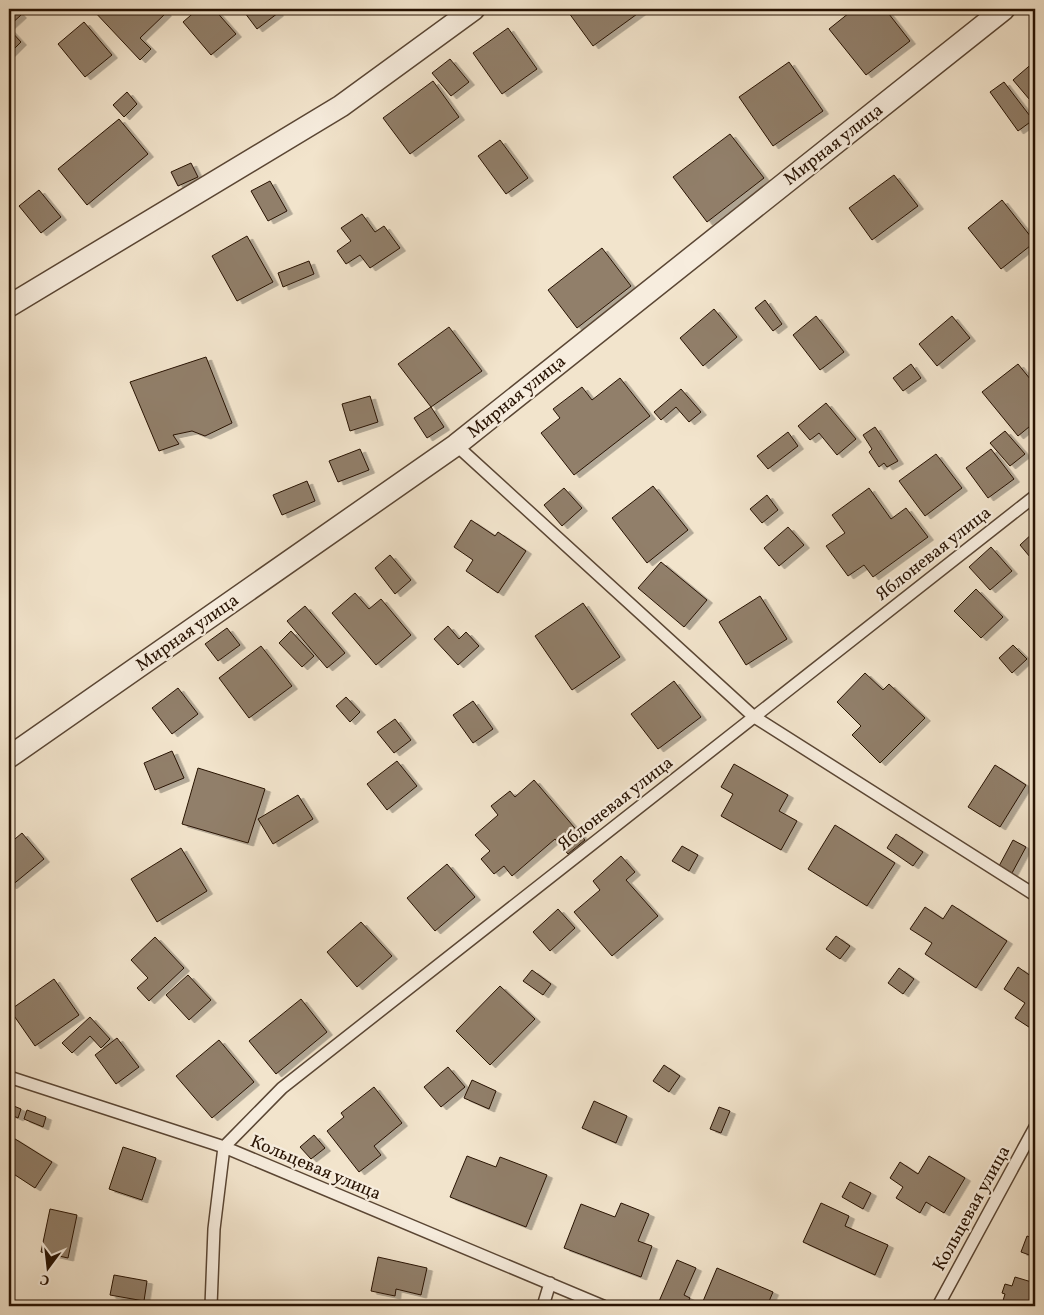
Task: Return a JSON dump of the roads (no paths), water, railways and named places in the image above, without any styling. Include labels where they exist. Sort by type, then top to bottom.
[{"type":"street","points":[[9,306],[341,106],[474,9]]},
{"type":"street","name":"Мирная улица","points":[[14,746],[456,445],[1004,9]]},
{"type":"lane","points":[[456,445],[753,716],[1035,895]]},
{"type":"lane","name":"Яблоневая улица","points":[[224,1147],[282,1088],[1035,496]]},
{"type":"lane","name":"Кольцевая улица","points":[[9,1077],[224,1147],[603,1306]]},
{"type":"lane","name":"Кольцевая улица","points":[[938,1306],[1035,1127]]},
{"type":"lane","points":[[211,1306],[214,1230],[224,1147]]},
{"type":"lane","points":[[543,1306],[550,1283]]}]
